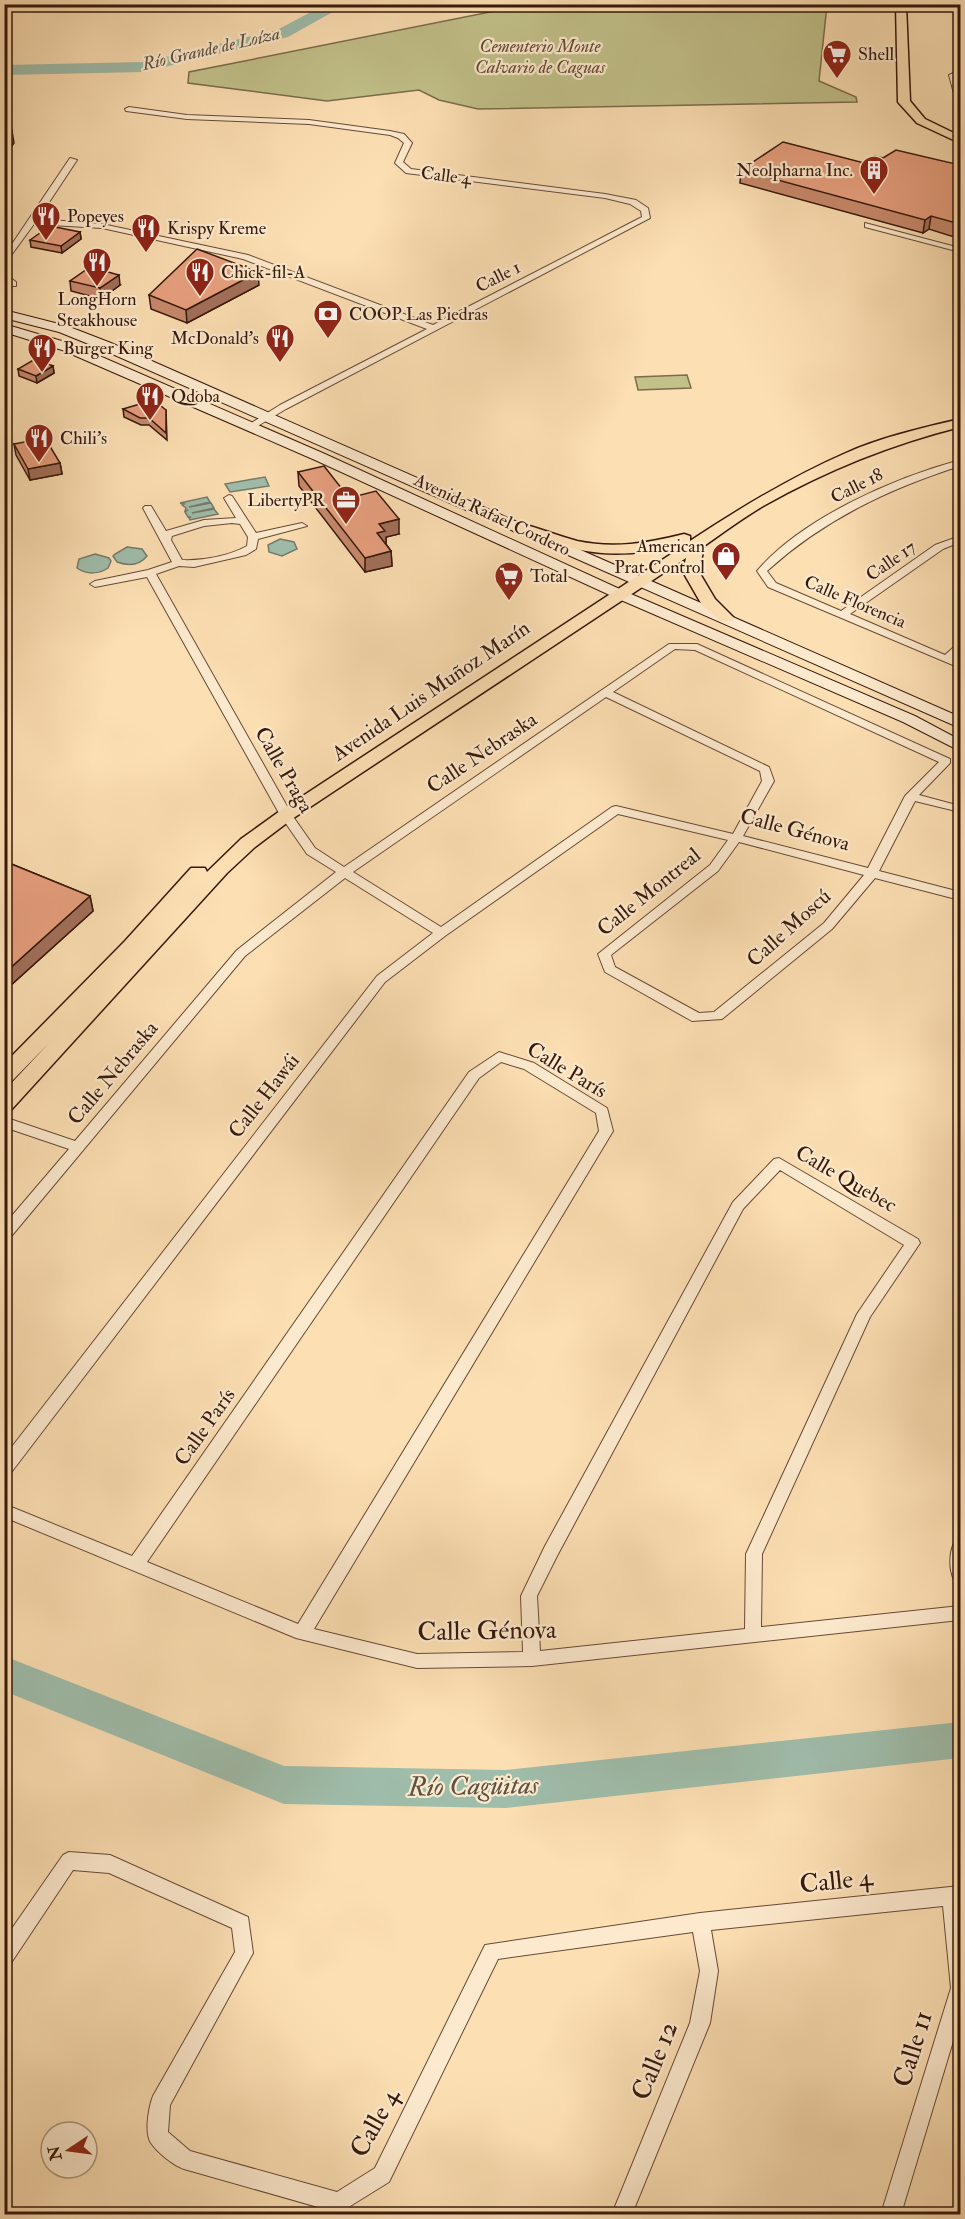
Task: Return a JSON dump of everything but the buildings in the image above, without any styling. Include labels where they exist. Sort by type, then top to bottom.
[{"type":"main road","points":[[901,4],[904,102],[921,121],[960,140]]},
{"type":"main road","name":"Avenida Rafael Cordero","points":[[4,314],[63,329],[106,346],[960,723]]},
{"type":"main road","name":"Avenida Rafael Cordero","points":[[4,328],[67,347],[251,427],[614,592],[909,719],[960,746]]},
{"type":"main road","name":"Avenida Luis Muñoz Marín","points":[[4,1105],[220,869],[283,811],[691,541],[772,484],[830,457],[896,433],[960,415]]},
{"type":"main road","name":"Avenida Luis Muñoz Marín","points":[[691,541],[768,497],[834,464],[908,436],[960,423]]},
{"type":"main road","points":[[519,528],[580,546],[610,550],[691,541],[691,572],[708,602],[726,618]]},
{"type":"main road","name":"Avenida Luis Muñoz Marín","points":[[4,1077],[132,945],[212,857],[254,823],[283,811]]},
{"type":"street","points":[[958,4],[960,32]]},
{"type":"street","points":[[960,72],[953,75],[960,101]]},
{"type":"street","name":"Calle 4","points":[[129,109],[187,117],[309,122],[390,133],[401,136],[408,143],[399,163],[409,171],[605,196],[633,202]]},
{"type":"street","points":[[5,260],[73,160]]},
{"type":"street","name":"Calle 1","points":[[251,427],[646,218],[645,210],[633,202]]},
{"type":"street","points":[[32,220],[102,226],[245,257],[435,329]]},
{"type":"street","points":[[868,225],[960,250]]},
{"type":"street","points":[[4,275],[13,284],[4,285]]},
{"type":"street","name":"Calle 18","points":[[776,556],[849,505],[921,474],[960,463]]},
{"type":"street","points":[[94,584],[150,573],[178,563],[194,564],[242,553],[252,547],[253,537],[241,521],[229,498]]},
{"type":"street","points":[[148,508],[178,563]]},
{"type":"street","points":[[165,540],[167,534],[179,529],[230,519],[241,521]]},
{"type":"street","points":[[253,537],[302,526]]},
{"type":"street","name":"Calle 17","points":[[842,615],[939,547],[960,539]]},
{"type":"street","name":"Calle Florencia","points":[[776,556],[762,571],[771,585],[960,665]]},
{"type":"street","name":"Calle Praga","points":[[150,573],[283,811],[310,852],[441,933]]},
{"type":"street","name":"Calle Nebraska","points":[[4,1234],[241,953],[343,873],[674,646],[697,647],[946,761],[911,796]]},
{"type":"street","points":[[946,658],[960,647]]},
{"type":"street","name":"Calle Montreal","points":[[607,693],[765,769],[768,781],[736,837],[714,868],[604,954],[609,969],[697,1018],[717,1016]]},
{"type":"street","points":[[911,796],[960,809]]},
{"type":"street","name":"Calle Moscú","points":[[717,1016],[828,926],[872,873],[911,796]]},
{"type":"street","name":"Calle Génova","points":[[616,810],[736,837],[960,896]]},
{"type":"street","name":"Calle Hawái","points":[[4,1468],[381,979],[441,933],[616,810]]},
{"type":"street","name":"Calle París","points":[[135,1565],[474,1075],[499,1057],[529,1066],[602,1111],[606,1131],[302,1633]]},
{"type":"street","name":"Calle Nebraska","points":[[4,1122],[78,1147]]},
{"type":"street","name":"Calle Quebec","points":[[532,1659],[529,1596],[551,1551],[738,1206],[779,1163],[913,1243],[864,1314],[754,1554],[753,1635]]},
{"type":"street","name":"Calle Génova","points":[[4,1510],[302,1633],[417,1661],[532,1659],[960,1613]]},
{"type":"street","points":[[960,1548],[958,1561],[960,1575]]},
{"type":"street","name":"Calle 4","points":[[4,1957],[69,1861],[110,1864],[241,1923],[244,1953],[160,2103],[158,2136],[184,2159],[339,2203],[382,2175],[492,1950],[700,1922],[956,1896]]},
{"type":"street","name":"Calle 11","points":[[891,2214],[960,1988],[956,1896]]},
{"type":"street","name":"Calle 12","points":[[622,2214],[700,2023],[709,1971],[700,1922]]},
{"type":"green space","name":"Cementerio Monte Calvario de Caguas","points":[[525,5],[827,5],[819,81],[856,97],[857,102],[478,109],[439,100],[419,90],[327,101],[188,83],[189,72]]},
{"type":"green space","points":[[687,375],[691,388],[638,390],[635,377]]},
{"type":"shaded area","points":[[265,477],[269,486],[230,492],[225,484]]},
{"type":"shaded area","points":[[207,497],[210,502],[189,507],[211,503],[214,508],[192,513],[214,509],[218,514],[190,520],[191,517],[188,517],[185,512],[188,510],[185,511],[186,508],[182,505],[184,504],[180,503]]},
{"type":"shaded area","points":[[280,539],[294,542],[297,549],[282,556],[269,552],[268,545]]},
{"type":"shaded area","points":[[127,547],[142,549],[147,556],[133,564],[117,562],[113,556]]},
{"type":"shaded area","points":[[95,554],[109,558],[111,561],[108,568],[93,573],[77,568],[79,559]]},
{"type":"waterway","name":"Río Grande de Loíza","points":[[4,70],[144,67],[282,34],[339,4]]},
{"type":"waterway","name":"Río Cagüitas","points":[[4,1673],[284,1785],[506,1789],[960,1740]]},
{"type":"place","name":"Shell","points":[[837,80]]},
{"type":"place","name":"Neolpharna Inc.","points":[[874,196]]},
{"type":"place","name":"Popeyes","points":[[46,242]]},
{"type":"place","name":"Krispy Kreme","points":[[146,254]]},
{"type":"place","name":"LongHorn Steakhouse","points":[[97,288]]},
{"type":"place","name":"Chick-fil-A","points":[[200,298]]},
{"type":"place","name":"COOP Las Piedras","points":[[328,340]]},
{"type":"place","name":"McDonald's","points":[[280,364]]},
{"type":"place","name":"Burger King","points":[[42,374]]},
{"type":"place","name":"Qdoba","points":[[150,422]]},
{"type":"place","name":"Chili's","points":[[39,464]]},
{"type":"place","name":"LibertyPR","points":[[346,526]]},
{"type":"place","name":"American Prat Control","points":[[726,582]]},
{"type":"place","name":"Total","points":[[509,602]]}]
